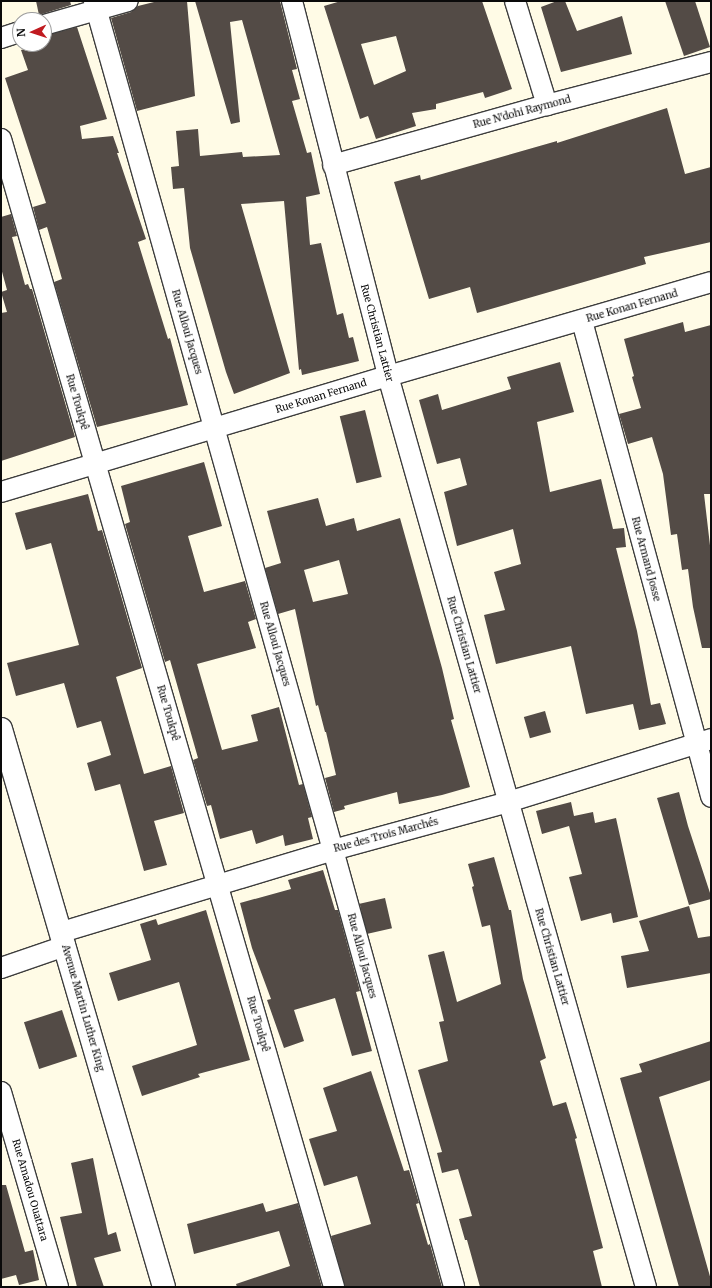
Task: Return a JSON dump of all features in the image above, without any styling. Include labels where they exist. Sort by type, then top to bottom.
[{"type":"street","points":[[52,22],[95,5],[128,1]]},
{"type":"street","name":"Rue Christian Lattier","points":[[292,1],[388,376],[646,1287]]},
{"type":"street","points":[[515,1],[547,105]]},
{"type":"street","name":"Rue Alloui Jacques","points":[[95,5],[333,850],[454,1287]]},
{"type":"street","points":[[1,38],[12,35]]},
{"type":"street","name":"Rue N'dohi Raymond","points":[[333,165],[547,105],[711,62]]},
{"type":"street","name":"Rue Toukpê","points":[[1,139],[219,885],[334,1287]]},
{"type":"street","name":"Rue Konan Fernand","points":[[1,492],[388,376],[711,282]]},
{"type":"street","name":"Rue Armand Josse","points":[[582,320],[704,741],[711,797]]},
{"type":"street","name":"Avenue Martin Luther King","points":[[1,729],[164,1287]]},
{"type":"street","name":"Rue des Trois Marchés","points":[[1,968],[63,939],[219,885],[333,850],[508,802],[704,741]]},
{"type":"street","name":"Rue Amadou Ouattara","points":[[1,1092],[58,1287]]},
{"type":"building","points":[[36,1],[70,1],[71,5],[49,12],[38,12]]},
{"type":"building","points":[[158,1],[187,1],[195,96],[137,111],[111,18],[131,12],[138,6]]},
{"type":"building","points":[[195,1],[280,1],[297,69],[292,70],[300,99],[292,101],[307,153],[311,152],[320,194],[306,197],[310,245],[321,243],[337,315],[343,313],[349,338],[353,337],[359,361],[302,375],[301,369],[299,370],[284,201],[241,204],[290,373],[234,394],[226,372],[190,248],[184,188],[173,189],[171,167],[179,166],[176,131],[198,129],[200,156],[242,152],[243,157],[280,155],[242,20],[230,22],[240,122],[231,124]]},
{"type":"building","points":[[341,1],[482,1],[512,89],[485,98],[483,92],[436,104],[436,109],[412,113],[416,126],[376,139],[368,116],[360,119],[324,6]],"holes":[[[396,36],[406,71],[374,85],[361,44]]]},
{"type":"building","points":[[557,1],[565,1],[577,31],[622,16],[632,54],[561,72],[541,7]]},
{"type":"building","points":[[665,1],[695,1],[710,47],[684,56]]},
{"type":"building","points":[[77,27],[107,119],[80,126],[82,139],[113,136],[119,153],[117,153],[146,239],[138,242],[168,339],[170,338],[188,405],[97,427],[54,282],[62,279],[47,227],[39,230],[33,207],[46,203],[5,78],[28,70],[22,52],[52,52],[52,34]]},
{"type":"building","points":[[667,108],[685,174],[711,167],[711,242],[644,257],[646,264],[477,313],[470,287],[429,299],[394,182],[420,175],[421,180],[557,141],[557,143]]},
{"type":"building","points":[[11,214],[17,236],[12,237],[25,285],[28,284],[30,289],[32,289],[75,437],[1,461],[1,313],[7,312],[1,292],[7,290],[1,268],[1,217]]},
{"type":"building","points":[[683,322],[685,332],[711,325],[711,494],[704,494],[711,554],[711,648],[702,648],[693,607],[688,569],[682,570],[677,534],[671,535],[663,474],[652,437],[628,444],[619,414],[641,408],[632,377],[634,376],[624,339]]},
{"type":"building","points":[[560,362],[574,412],[537,422],[550,492],[601,479],[613,529],[624,528],[626,547],[616,548],[637,631],[651,705],[660,703],[666,724],[639,730],[633,704],[586,714],[571,646],[496,664],[484,615],[505,610],[494,572],[521,564],[513,529],[457,546],[444,492],[467,485],[460,458],[437,464],[419,400],[438,394],[442,410],[511,389],[507,377]]},
{"type":"building","points":[[365,410],[382,477],[356,483],[340,416]]},
{"type":"building","points":[[204,462],[222,526],[188,536],[204,592],[245,581],[256,619],[248,622],[256,648],[197,664],[222,750],[258,741],[251,715],[279,707],[299,785],[303,784],[312,817],[308,818],[313,839],[285,846],[283,835],[256,844],[252,830],[220,839],[211,805],[207,806],[193,760],[198,758],[170,660],[165,662],[125,524],[130,522],[121,486]]},
{"type":"building","points":[[88,494],[98,531],[102,530],[142,668],[116,677],[144,774],[171,766],[184,813],[154,821],[167,865],[144,871],[120,784],[95,791],[87,763],[111,755],[101,721],[77,728],[64,683],[16,696],[7,663],[79,645],[51,543],[26,550],[15,513]]},
{"type":"building","points":[[318,498],[326,526],[354,518],[357,531],[400,518],[442,668],[454,719],[451,720],[470,787],[442,795],[399,804],[397,792],[344,806],[345,809],[334,812],[325,778],[336,775],[326,732],[318,705],[316,706],[295,609],[278,614],[265,568],[281,563],[267,511]],"holes":[[[339,560],[348,594],[313,602],[304,570]]]},
{"type":"building","points":[[545,711],[551,732],[530,738],[524,717]]},
{"type":"building","points":[[679,792],[688,826],[711,896],[711,899],[689,905],[657,798]]},
{"type":"building","points":[[571,802],[574,816],[593,812],[595,823],[616,818],[638,917],[613,923],[611,913],[581,921],[569,877],[582,874],[569,826],[542,834],[536,811]]},
{"type":"building","points":[[494,857],[509,910],[511,910],[523,979],[546,1058],[540,1061],[553,1106],[566,1102],[577,1138],[575,1139],[603,1248],[593,1251],[602,1287],[480,1287],[467,1240],[465,1240],[459,1219],[472,1216],[458,1169],[442,1173],[437,1153],[442,1152],[418,1070],[448,1061],[439,1022],[444,1021],[428,955],[444,951],[457,1002],[501,984],[490,925],[482,927],[468,864]]},
{"type":"building","points":[[323,870],[335,910],[338,910],[360,991],[356,992],[372,1051],[352,1056],[335,998],[294,1010],[304,1041],[284,1048],[267,1000],[271,999],[252,948],[240,903],[291,889],[288,880]]},
{"type":"building","points":[[385,898],[392,928],[367,934],[360,904]]},
{"type":"building","points":[[689,906],[698,938],[711,936],[711,973],[627,988],[621,956],[649,951],[639,921]]},
{"type":"building","points":[[206,910],[250,1060],[198,1074],[200,1077],[142,1096],[132,1066],[197,1045],[179,982],[118,1001],[109,973],[151,960],[140,924],[156,919],[158,925]]},
{"type":"building","points":[[62,1010],[77,1057],[39,1069],[24,1022]]},
{"type":"building","points":[[711,1041],[711,1080],[659,1097],[711,1280],[711,1287],[679,1287],[620,1078],[642,1072],[639,1064]]},
{"type":"building","points":[[371,1071],[404,1171],[409,1170],[419,1203],[416,1204],[428,1245],[430,1244],[442,1287],[345,1287],[331,1236],[371,1224],[357,1176],[324,1186],[309,1139],[337,1131],[323,1088]]},
{"type":"building","points":[[93,1158],[108,1235],[116,1232],[121,1251],[94,1258],[104,1287],[77,1287],[60,1217],[82,1213],[71,1163]]},
{"type":"building","points":[[1,1185],[6,1185],[25,1252],[33,1250],[39,1280],[19,1285],[16,1275],[1,1279]]},
{"type":"building","points":[[263,1203],[266,1212],[298,1203],[322,1287],[237,1287],[236,1284],[290,1266],[279,1231],[194,1254],[187,1224]]}]
